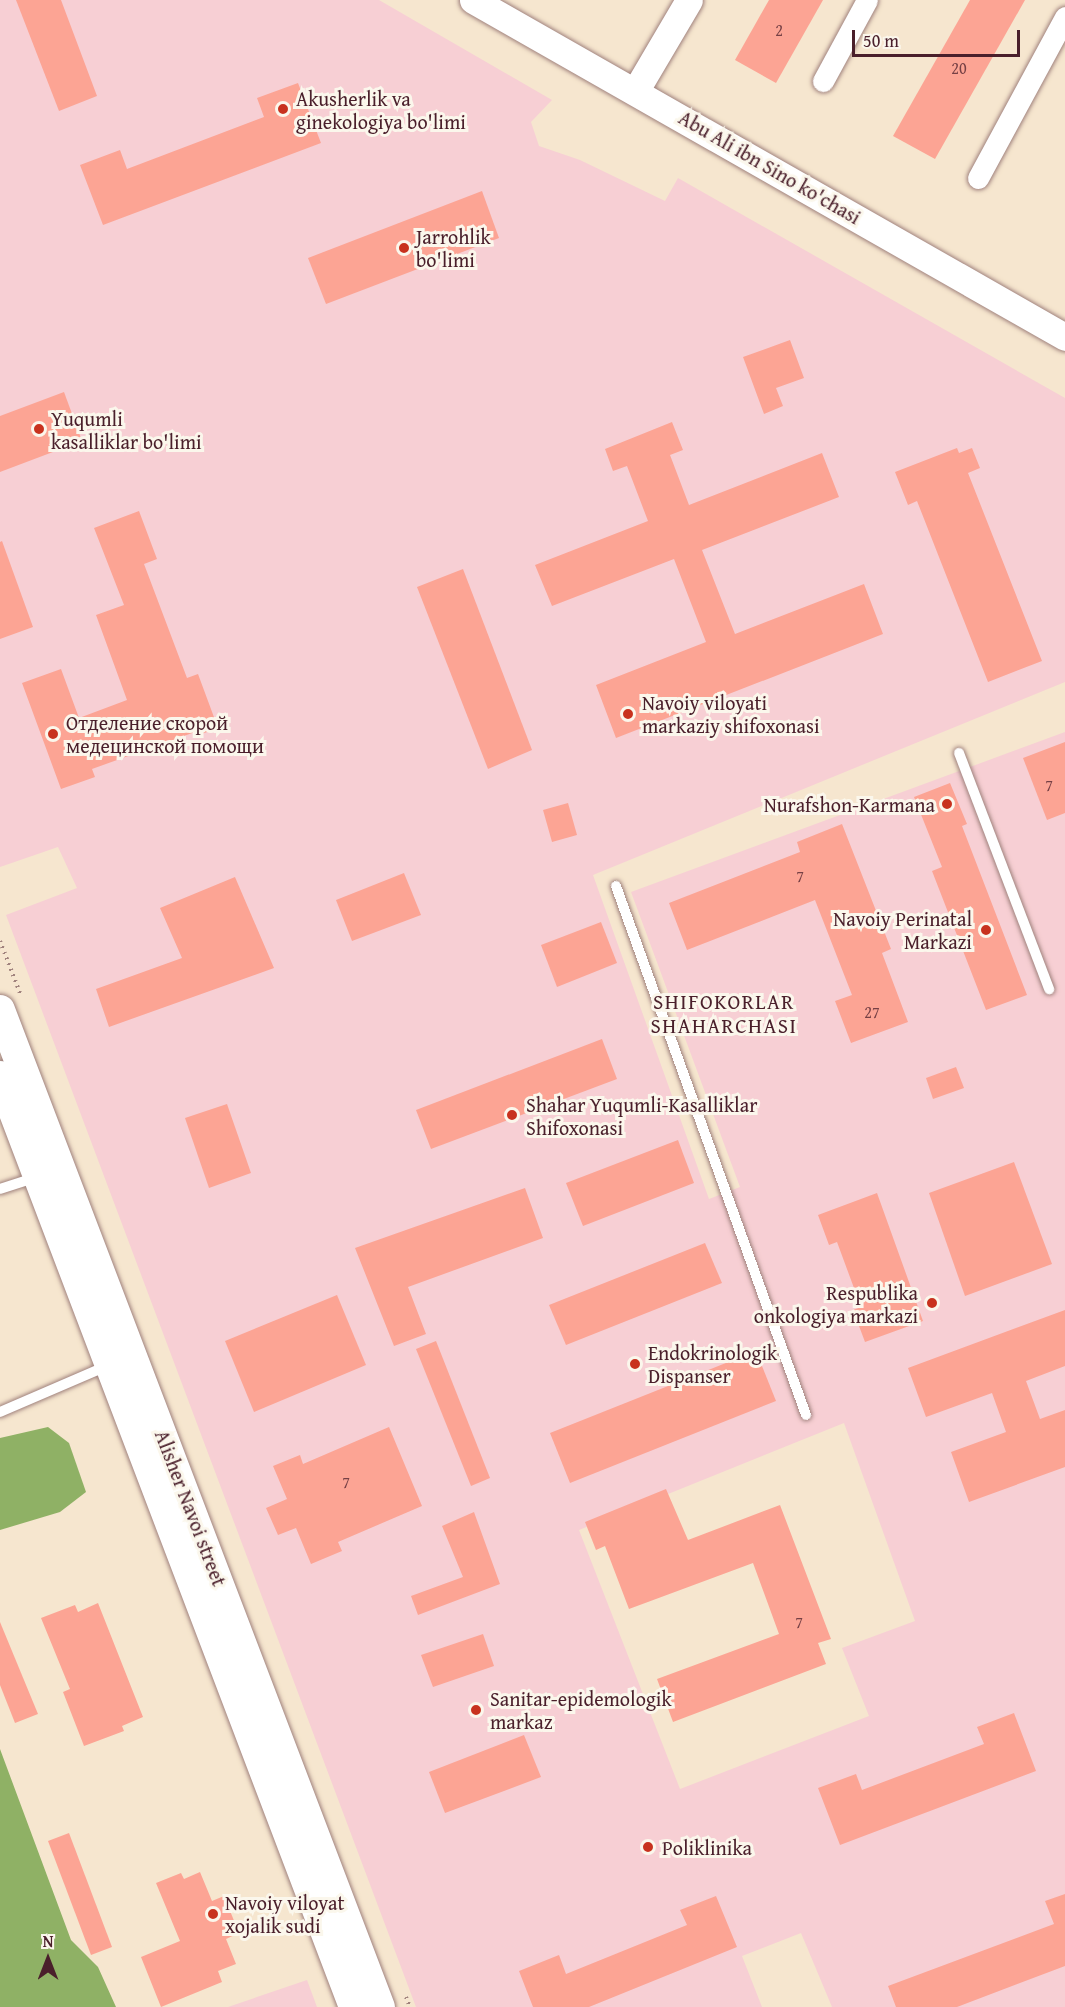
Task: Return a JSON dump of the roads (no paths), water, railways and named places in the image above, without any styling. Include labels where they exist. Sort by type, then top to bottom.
[{"type":"main road","name":"Alisher Navoi street","points":[[0,1010],[50,1173],[354,2007]]},
{"type":"main road","name":"Alisher Navoi street","points":[[0,1076],[50,1173]]},
{"type":"main road","name":"Alisher Navoi street","points":[[120,1361],[380,2007]]},
{"type":"street","name":"Abu Ali ibn Sino ko'chasi","points":[[473,0],[640,82],[1065,316]]},
{"type":"street","name":"Abu Ali ibn Sino ko'chasi","points":[[512,0],[640,82],[1065,337]]},
{"type":"street","points":[[640,82],[689,0]]},
{"type":"street","points":[[823,81],[867,0]]},
{"type":"street","points":[[978,178],[1065,17]]},
{"type":"lane","points":[[959,753],[1049,989]]},
{"type":"lane","points":[[616,885],[806,1415]]},
{"type":"lane","points":[[0,1189],[50,1173]]},
{"type":"lane","points":[[0,1412],[120,1361]]},
{"type":"place","name":"Akusherlik va ginekologiya bo'limi","points":[[283,109]]},
{"type":"place","name":"Jarrohlik bo'limi","points":[[404,248]]},
{"type":"place","name":"Yuqumli kasalliklar bo'limi","points":[[39,429]]},
{"type":"place","name":"Navoiy viloyati markaziy shifoxonasi","points":[[628,714]]},
{"type":"place","name":"Отделение скорой медецинской помощи","points":[[53,734]]},
{"type":"place","name":"Nurafshon-Karmana","points":[[947,804]]},
{"type":"place","name":"Navoiy Perinatal Markazi","points":[[986,930]]},
{"type":"place","name":"Shahar Yuqumli-Kasalliklar Shifoxonasi","points":[[512,1115]]},
{"type":"place","name":"Respublika onkologiya markazi","points":[[932,1303]]},
{"type":"place","name":"Endokrinologik Dispanser","points":[[635,1364]]},
{"type":"place","name":"Sanitar-epidemologik markaz","points":[[476,1710]]},
{"type":"place","name":"Poliklinika","points":[[648,1847]]},
{"type":"place","name":"Navoiy viloyat xojalik sudi","points":[[213,1914]]},
{"type":"district","name":"SHIFOKORLAR SHAHARCHASI","points":[[724,1014]]}]
